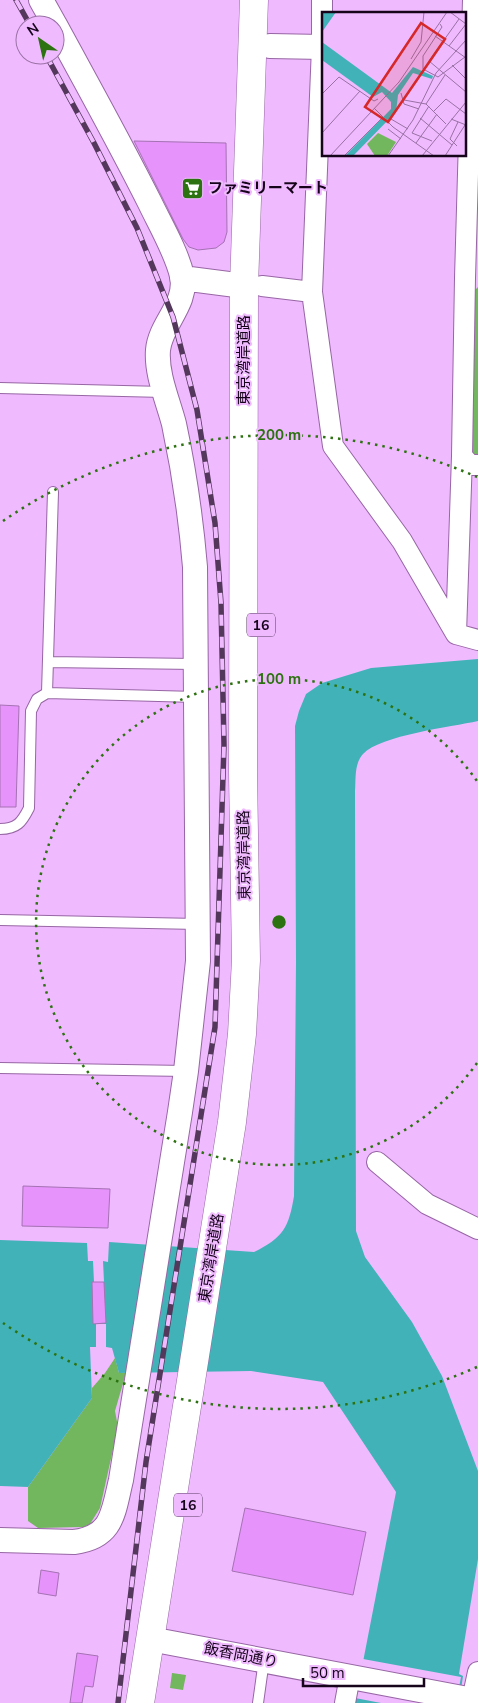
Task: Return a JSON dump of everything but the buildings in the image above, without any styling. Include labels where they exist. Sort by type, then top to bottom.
[{"type":"highway","name":"東京湾岸道路","points":[[140,1703],[159,1640],[202,1368],[220,1247],[242,1034],[246,960],[243,732],[253,286],[254,0]]},
{"type":"highway","name":"東京湾岸道路","points":[[253,286],[270,46],[271,0]]},
{"type":"highway","name":"東京湾岸道路","points":[[158,1703],[159,1640]]},
{"type":"street","points":[[41,0],[49,15]]},
{"type":"street","points":[[322,0],[322,47],[312,292],[333,446],[402,541],[456,634],[478,640]]},
{"type":"street","points":[[456,634],[470,461],[471,51],[473,0]]},
{"type":"street","points":[[0,1540],[74,1542],[94,1538],[107,1527],[114,1510],[121,1480],[186,1071],[198,961],[195,567],[190,517],[180,454],[158,362],[158,350],[163,331],[172,317],[180,298],[182,278],[169,244],[134,172],[65,44]]},
{"type":"street","points":[[270,46],[322,47]]},
{"type":"street","points":[[182,278],[312,292]]},
{"type":"street","points":[[377,1162],[427,1204],[478,1229]]},
{"type":"street","name":"飯香岡通り","points":[[159,1640],[469,1700]]},
{"type":"street","points":[[469,1700],[478,1672]]},
{"type":"street","points":[[345,1703],[355,1677]]},
{"type":"lane","points":[[0,388],[165,392]]},
{"type":"lane","points":[[48,693],[53,492]]},
{"type":"lane","points":[[48,662],[196,664]]},
{"type":"lane","points":[[0,828],[9,829],[19,823],[29,808],[31,711],[38,699],[48,693],[196,697]]},
{"type":"lane","points":[[0,920],[198,924]]},
{"type":"lane","points":[[0,1068],[186,1071]]},
{"type":"lane","points":[[258,1703],[264,1660]]},
{"type":"green space","points":[[478,287],[478,458],[464,450],[469,296]]},
{"type":"green space","points":[[115,1358],[119,1373],[126,1373],[115,1411],[118,1427],[100,1508],[90,1524],[84,1527],[38,1528],[28,1521],[28,1487],[92,1398],[92,1388]]},
{"type":"green space","points":[[172,1673],[186,1675],[183,1690],[170,1688]]},
{"type":"shaded area","points":[[478,659],[478,721],[400,737],[372,747],[360,758],[356,772],[356,1231],[365,1257],[412,1322],[442,1376],[478,1471],[478,1559],[459,1674],[463,1676],[459,1703],[355,1703],[396,1492],[323,1382],[251,1371],[119,1373],[112,1348],[106,1347],[106,1324],[96,1324],[96,1347],[90,1347],[92,1398],[28,1487],[0,1486],[0,1240],[87,1243],[88,1261],[93,1261],[94,1282],[104,1282],[103,1261],[108,1262],[109,1242],[254,1252],[272,1242],[283,1230],[290,1216],[294,1196],[296,962],[295,726],[299,711],[306,694],[322,683],[371,668]]},
{"type":"pier","points":[[363,1659],[461,1677],[456,1703],[381,1703],[355,1698]]},
{"type":"railway","points":[[16,0],[24,15]]},
{"type":"railway","points":[[51,65],[137,228],[173,317],[197,410],[215,523],[221,603],[224,745],[215,1027],[146,1462],[118,1703]]},
{"type":"place","name":"ファミリーマート","points":[[192,188]]}]
